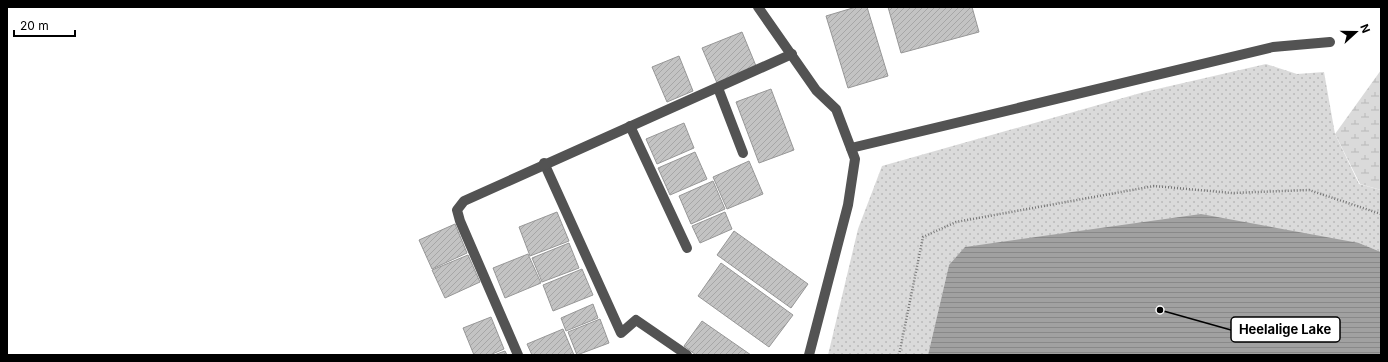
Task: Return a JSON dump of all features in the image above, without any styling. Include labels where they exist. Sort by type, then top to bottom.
[{"type":"street","points":[[758,7],[816,90],[836,109],[855,159],[848,205],[809,355]]},
{"type":"street","points":[[851,148],[1273,47],[1330,42]]},
{"type":"street","points":[[518,355],[457,210],[464,201],[792,54]]},
{"type":"street","points":[[718,88],[743,153]]},
{"type":"street","points":[[630,126],[687,248]]},
{"type":"street","points":[[544,164],[621,333],[636,320],[687,355]]},
{"type":"path","points":[[899,355],[923,237],[956,222],[1154,186],[1232,193],[1309,190],[1381,214]]},
{"type":"green space","points":[[1266,64],[1297,74],[1324,72],[1335,134],[1359,184],[1381,190],[1381,252],[1359,243],[949,265],[928,355],[828,355],[858,229],[882,166],[1144,92]]},
{"type":"green space","points":[[1381,70],[1381,190],[1360,184],[1335,134]]},
{"type":"shaded area","points":[[1201,214],[1359,243],[1381,252],[1381,355],[928,355],[949,265],[965,247]]},
{"type":"building","points":[[856,7],[867,7],[888,76],[848,88],[826,16]]},
{"type":"building","points":[[888,7],[972,7],[979,32],[901,53]]},
{"type":"building","points":[[742,32],[756,66],[717,83],[702,48]]},
{"type":"building","points":[[679,56],[693,91],[667,102],[652,67]]},
{"type":"building","points":[[771,89],[794,150],[759,163],[736,102]]},
{"type":"building","points":[[684,123],[694,148],[657,164],[646,139]]},
{"type":"building","points":[[695,152],[707,179],[670,195],[658,168]]},
{"type":"building","points":[[749,161],[763,194],[727,209],[713,177]]},
{"type":"building","points":[[713,181],[725,209],[691,224],[679,196]]},
{"type":"building","points":[[557,212],[569,241],[530,256],[519,227]]},
{"type":"building","points":[[725,212],[732,229],[700,243],[692,226]]},
{"type":"building","points":[[455,224],[467,253],[432,269],[419,240]]},
{"type":"building","points":[[734,231],[808,284],[791,308],[717,255]]},
{"type":"building","points":[[569,243],[579,268],[542,282],[532,258]]},
{"type":"building","points":[[528,254],[541,283],[505,298],[493,268]]},
{"type":"building","points":[[468,255],[480,282],[445,298],[432,270]]},
{"type":"building","points":[[721,263],[793,315],[769,347],[698,296]]},
{"type":"building","points":[[582,269],[593,295],[553,311],[543,285]]},
{"type":"building","points":[[593,304],[598,318],[566,331],[561,318]]},
{"type":"building","points":[[491,317],[504,349],[490,355],[474,355],[463,328]]},
{"type":"building","points":[[600,319],[609,343],[577,355],[568,332]]},
{"type":"building","points":[[702,321],[751,355],[696,355],[684,346]]},
{"type":"building","points":[[563,329],[574,355],[532,355],[527,344]]},
{"type":"building","points":[[505,351],[507,355],[494,355]]},
{"type":"place","name":"Heelalige Lake","points":[[1160,310]]}]
